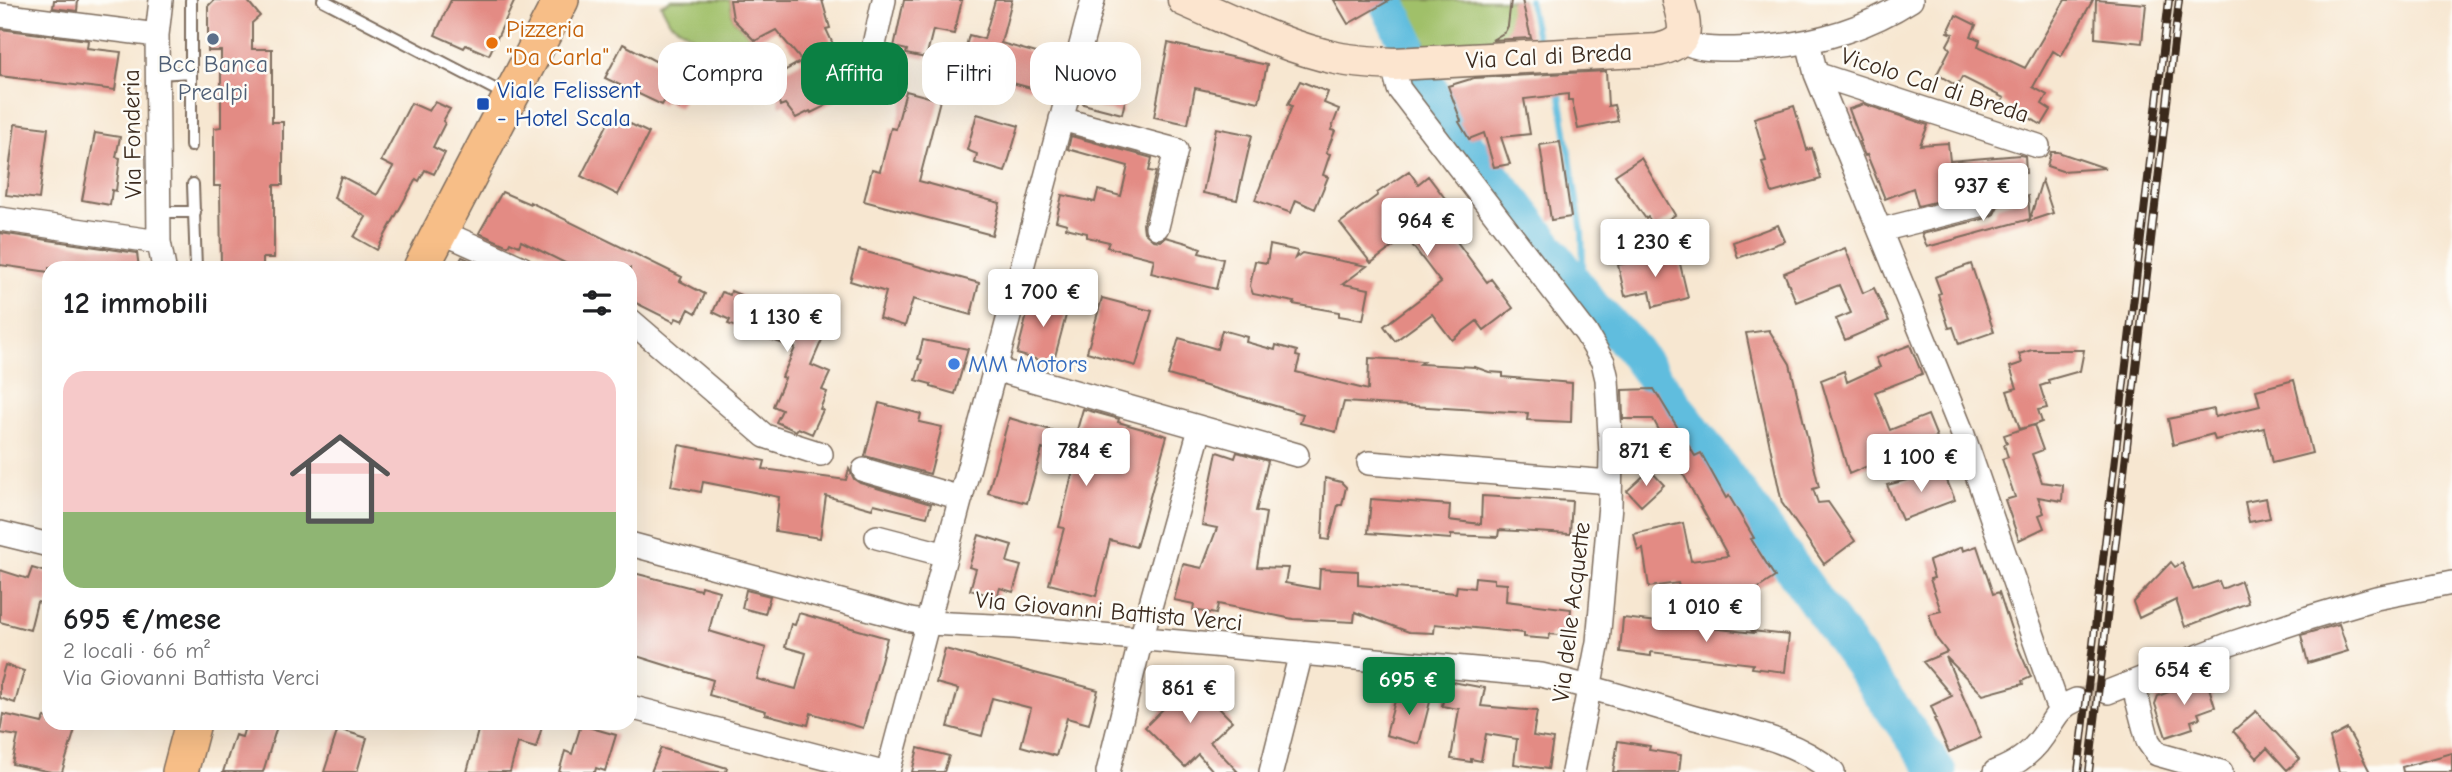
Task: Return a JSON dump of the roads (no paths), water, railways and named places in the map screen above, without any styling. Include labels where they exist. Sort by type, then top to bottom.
[{"type":"main road","points":[[425,261],[561,0]]},
{"type":"main road","points":[[180,772],[191,730]]},
{"type":"street","name":"Via Fonderia","points":[[161,0],[157,35],[159,242],[163,261]]},
{"type":"street","points":[[875,42],[884,0]]},
{"type":"street","points":[[888,772],[1093,0]]},
{"type":"street","name":"Via Cal di Breda","points":[[1184,0],[1269,36],[1333,57],[1395,64],[1669,46],[1697,49],[1752,48],[1808,42],[1880,18],[1911,0]]},
{"type":"street","points":[[1662,0],[1669,46]]},
{"type":"street","points":[[1669,46],[1684,29],[1678,0]]},
{"type":"street","points":[[0,15],[157,35]]},
{"type":"street","name":"Vicolo Cal di Breda","points":[[1808,42],[1816,74],[1962,432],[2056,702],[2068,704],[2024,758],[1995,772]]},
{"type":"street","name":"Via delle Acquette","points":[[1395,64],[1399,89],[1604,362],[1607,379],[1610,482],[1602,606],[1591,686],[1573,772]]},
{"type":"street","name":"Vicolo Cal di Breda","points":[[1816,74],[2038,146]]},
{"type":"street","points":[[1061,120],[1175,150],[1157,228]]},
{"type":"street","points":[[1881,230],[1984,204]]},
{"type":"street","points":[[0,219],[159,242]]},
{"type":"street","points":[[442,232],[506,261]]},
{"type":"street","points":[[637,326],[765,436],[821,454]]},
{"type":"street","points":[[994,369],[1297,455]]},
{"type":"street","points":[[1108,772],[1141,639],[1200,429]]},
{"type":"street","points":[[1368,463],[1610,482]]},
{"type":"street","points":[[864,470],[961,498]]},
{"type":"street","points":[[0,533],[42,543]]},
{"type":"street","points":[[877,537],[946,555]]},
{"type":"street","name":"Via Giovanni Battista Verci","points":[[637,546],[928,623],[982,625],[1541,674],[1782,742],[1814,757],[1833,772]]},
{"type":"street","points":[[2108,692],[2308,618],[2376,598],[2452,583]]},
{"type":"street","points":[[1271,772],[1301,653]]},
{"type":"street","points":[[2133,684],[2148,741],[2157,754],[2221,772]]},
{"type":"street","points":[[637,709],[879,772]]},
{"type":"lane","points":[[191,0],[191,146]]},
{"type":"lane","points":[[323,0],[512,97]]},
{"type":"lane","points":[[158,74],[191,72]]},
{"type":"lane","points":[[193,184],[196,261]]},
{"type":"lane","points":[[159,212],[195,212]]},
{"type":"waterway","points":[[1386,0],[1407,43]]},
{"type":"waterway","points":[[1529,0],[1538,43]]},
{"type":"waterway","points":[[1420,72],[1449,126],[1517,207],[1593,308],[1629,344],[1938,772]]},
{"type":"waterway","points":[[1559,89],[1582,232],[1584,296]]},
{"type":"tunnel","points":[[2076,700],[2108,692]]},
{"type":"railway","points":[[2078,772],[2169,0]]},
{"type":"railway","points":[[2089,772],[2179,0]]},
{"type":"place","name":"Bcc Banca Prealpi","points":[[213,39]]},
{"type":"place","name":"Pizzeria \"Da Carla\"","points":[[492,43]]},
{"type":"place","name":"Viale Felissent - Hotel Scala","points":[[483,104]]},
{"type":"place","name":"MM Motors","points":[[954,364]]}]
